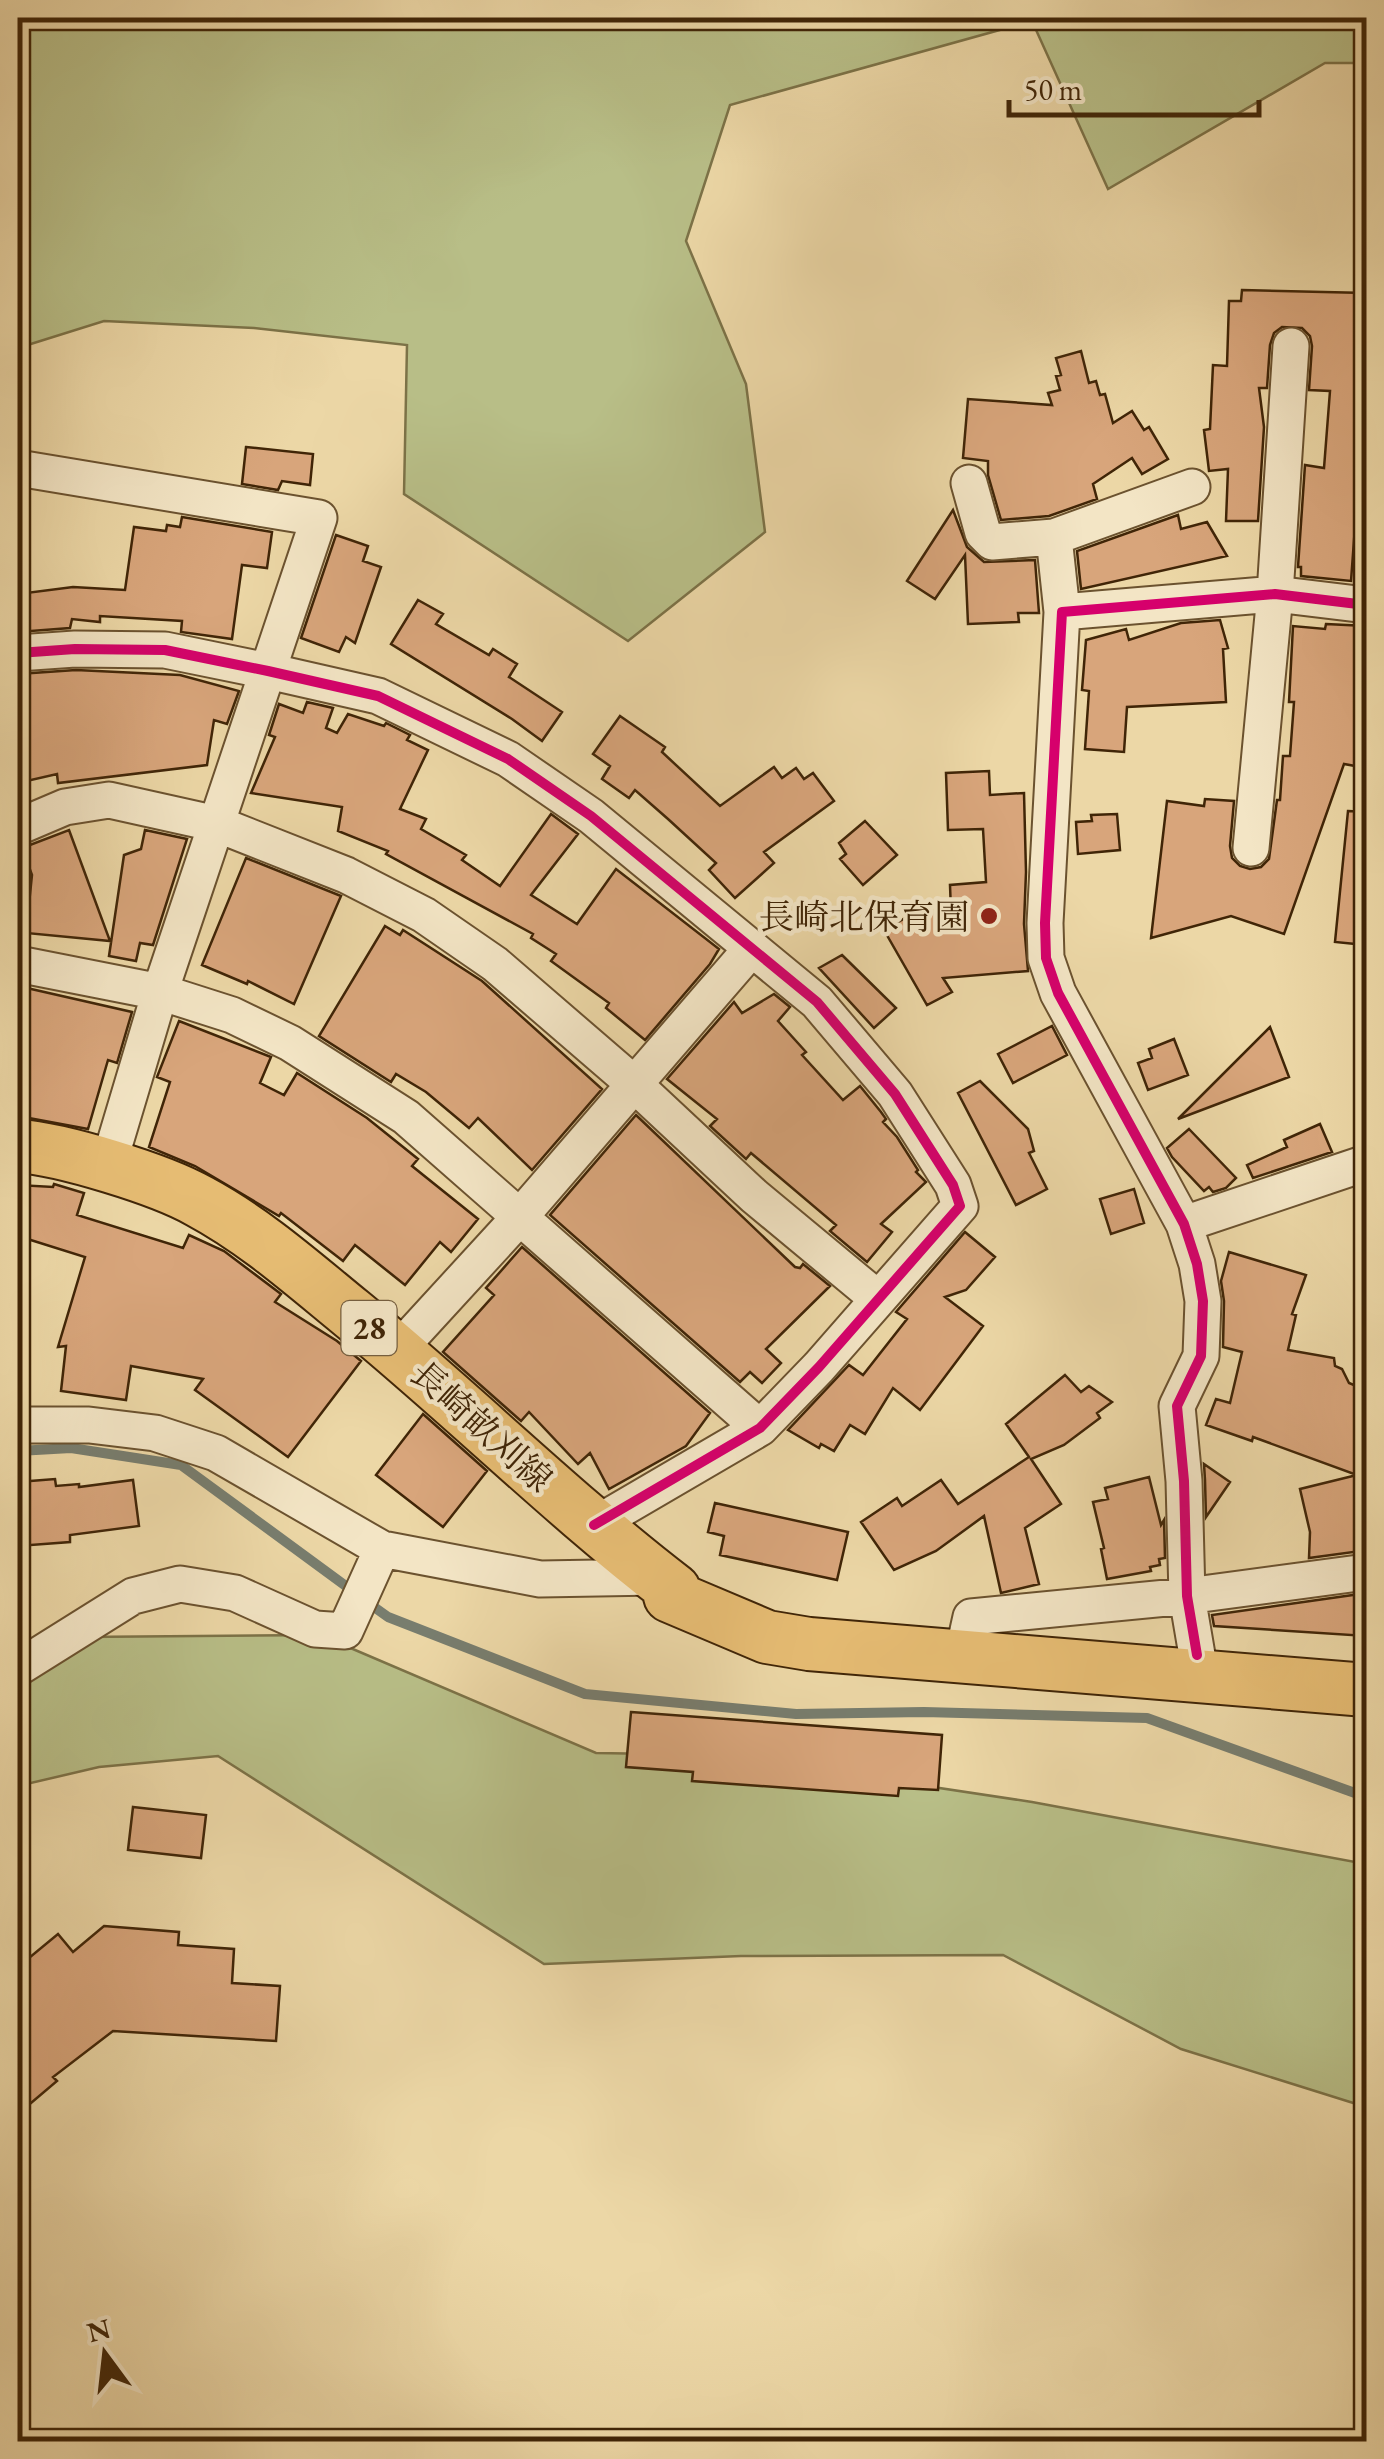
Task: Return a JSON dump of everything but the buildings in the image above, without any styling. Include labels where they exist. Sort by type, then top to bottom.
[{"type":"main road","name":"長崎畝刈線","points":[[18,1146],[108,1166],[195,1198],[252,1232],[397,1351],[665,1584],[670,1596],[736,1626],[767,1637],[810,1644],[1366,1690]]},
{"type":"main road","name":"長崎畝刈線","points":[[665,1584],[677,1582],[738,1608],[813,1622],[1366,1667]]},
{"type":"street","points":[[1251,848],[1291,346]]},
{"type":"street","points":[[18,468],[319,518],[160,992],[108,1166]]},
{"type":"street","points":[[969,483],[983,534],[992,542],[1054,537],[1192,487]]},
{"type":"street","points":[[1054,537],[1062,612],[1046,958],[1058,994],[1184,1224],[1197,1264],[1202,1356],[1177,1406],[1188,1596],[1196,1656]]},
{"type":"street","points":[[1062,612],[1274,594],[1366,605]]},
{"type":"street","points":[[18,653],[164,650],[268,672],[378,696],[508,758],[592,816],[817,1002],[896,1094],[953,1185],[960,1206],[820,1367],[760,1428],[594,1525]]},
{"type":"street","points":[[18,827],[65,807],[109,800],[216,824],[346,875],[424,915],[495,964],[754,1196],[877,1298]]},
{"type":"street","points":[[397,1351],[518,1219],[752,948]]},
{"type":"street","points":[[18,964],[160,992],[232,1015],[290,1043],[406,1117],[760,1428]]},
{"type":"street","points":[[1184,1224],[1366,1162]]},
{"type":"street","points":[[18,1425],[89,1425],[155,1432],[216,1454],[368,1578],[665,1584]]},
{"type":"street","points":[[967,1635],[971,1617],[1188,1596],[1366,1572]]},
{"type":"street","points":[[18,1668],[133,1596],[180,1584],[235,1593],[316,1629],[346,1631],[368,1578]]},
{"type":"green space","points":[[18,18],[1366,18],[1366,63],[1325,63],[1108,189],[1032,21],[730,105],[686,241],[746,384],[765,532],[628,641],[404,494],[407,345],[254,328],[104,321],[18,348]]},
{"type":"green space","points":[[320,1635],[596,1753],[721,1755],[1032,1802],[1366,1864],[1366,2107],[1181,2049],[1003,1955],[741,1956],[544,1964],[218,1756],[99,1767],[18,1786],[18,1650],[81,1637]]},
{"type":"waterway","points":[[18,1451],[71,1448],[181,1465],[354,1592]]},
{"type":"waterway","points":[[367,1602],[388,1617],[585,1694],[796,1714],[924,1712],[1147,1718],[1366,1797]]},
{"type":"cycle path","points":[[1197,1655],[1187,1596],[1184,1481],[1177,1406],[1201,1356],[1203,1301],[1197,1264],[1184,1224],[1058,993],[1046,958],[1062,612],[1275,594],[1366,605]]},
{"type":"cycle path","points":[[18,653],[165,650],[268,671],[378,696],[508,759],[591,816],[817,1002],[895,1094],[953,1185],[960,1206],[819,1367],[760,1428],[594,1525]]},
{"type":"place","name":"長崎北保育園","points":[[989,916]]}]
